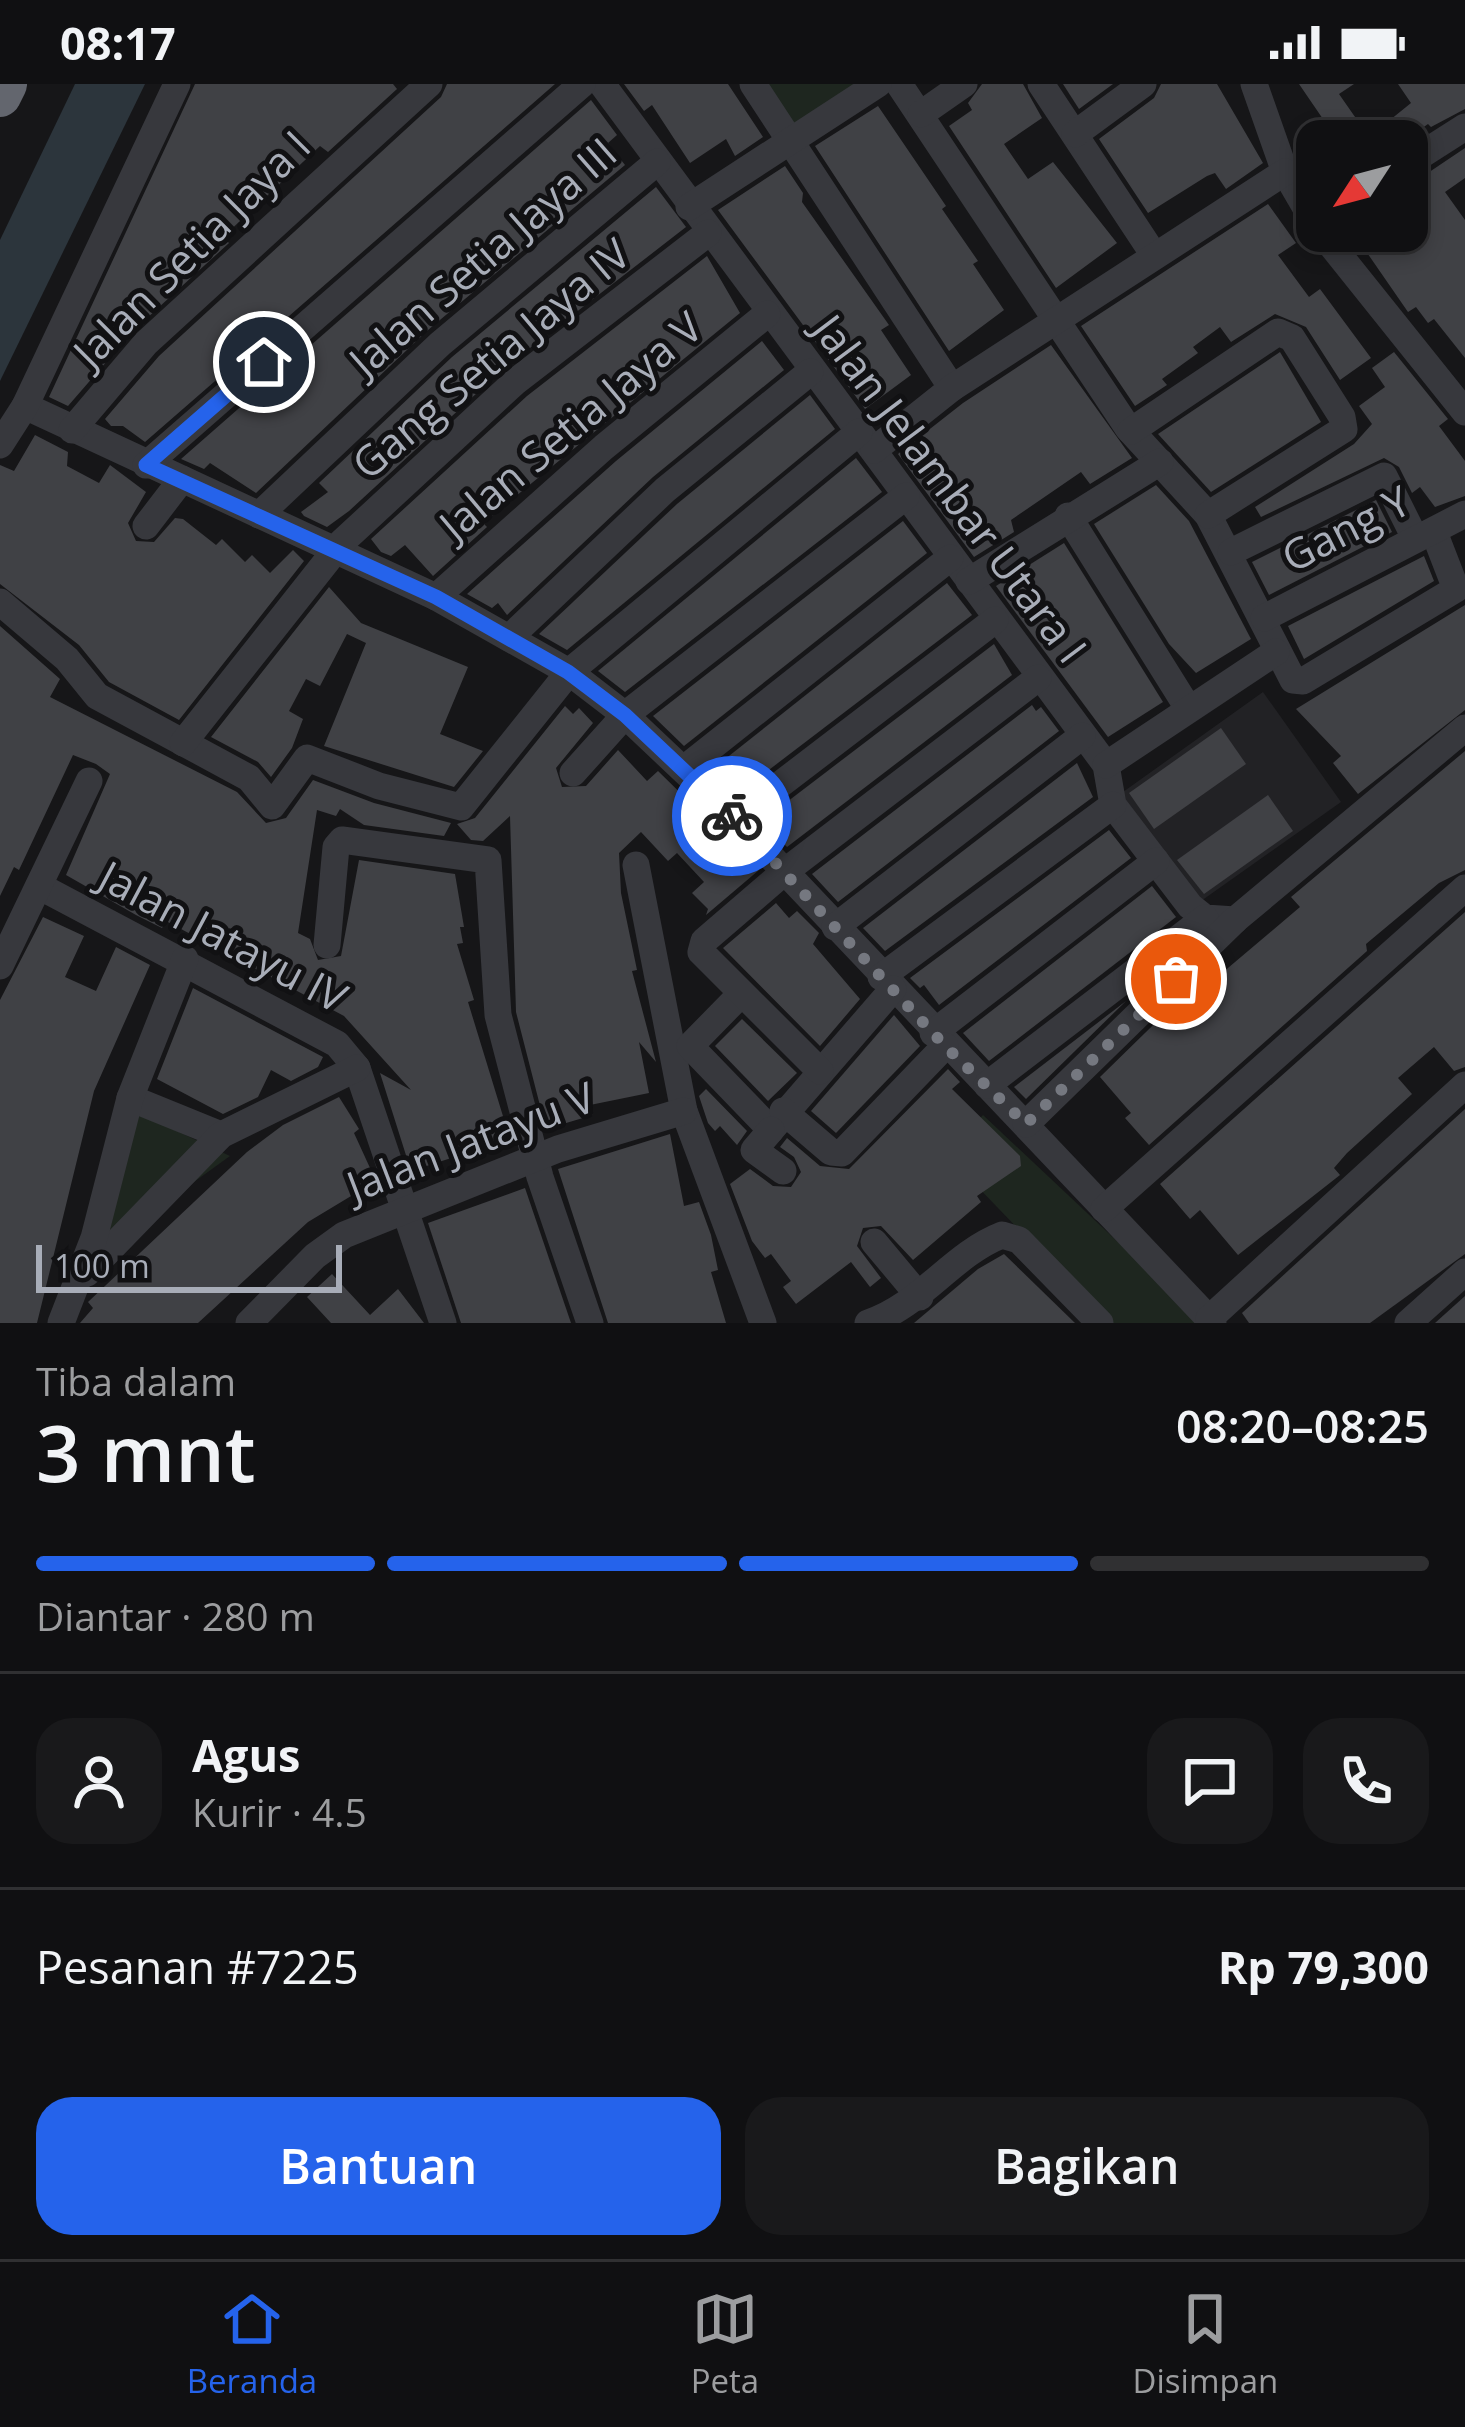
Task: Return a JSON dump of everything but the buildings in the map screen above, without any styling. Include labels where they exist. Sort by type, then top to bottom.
[{"type":"highway","points":[[0,96],[6,84]]},
{"type":"street","points":[[0,445],[25,406],[177,84]]},
{"type":"street","name":"Jalan Setia Jaya I","points":[[72,430],[146,344],[429,84]]},
{"type":"street","points":[[146,465],[582,84]]},
{"type":"street","name":"Jalan Jelambar Utara I","points":[[602,84],[708,233],[802,378],[906,496],[969,581],[987,626],[1038,678],[1073,742],[1106,765],[1113,805],[1204,918]]},
{"type":"street","points":[[753,84],[952,388]]},
{"type":"street","points":[[689,207],[791,146],[878,84]]},
{"type":"street","points":[[899,84],[1131,431],[1208,515],[1264,618],[1276,652],[1299,683],[1456,589],[1384,476],[1231,552]]},
{"type":"street","points":[[921,114],[964,84]]},
{"type":"street","points":[[1041,84],[1154,255]]},
{"type":"street","points":[[1075,134],[1143,84]]},
{"type":"street","points":[[1255,84],[1296,190]]},
{"type":"street","points":[[1428,151],[1465,128]]},
{"type":"street","name":"Jalan Setia Jaya III","points":[[259,515],[440,344],[657,162]]},
{"type":"street","points":[[0,602],[68,659],[97,696],[248,778],[274,807],[307,758],[379,786],[461,807],[568,672],[859,442],[952,388],[1286,172]]},
{"type":"street","name":"Gang Setia Jaya IV","points":[[183,743],[332,553],[515,382],[708,233]]},
{"type":"street","points":[[1336,252],[1465,412]]},
{"type":"street","name":"Jalan Setia Jaya V","points":[[436,597],[604,447],[764,317]]},
{"type":"street","points":[[1131,431],[1278,332],[1292,338],[1342,416],[1344,429],[1208,515]]},
{"type":"street","points":[[509,638],[665,490],[802,378]]},
{"type":"street","points":[[25,406],[332,553],[436,597],[568,672],[625,715],[735,819],[1211,1321],[1465,1085]]},
{"type":"street","points":[[969,581],[1160,462]]},
{"type":"street","points":[[146,526],[182,479]]},
{"type":"street","points":[[573,773],[625,715],[906,496]]},
{"type":"street","name":"Gang Y","points":[[1264,618],[1465,514]]},
{"type":"street","points":[[1068,516],[1188,708]]},
{"type":"street","points":[[685,768],[950,558]]},
{"type":"street","points":[[735,819],[987,626]]},
{"type":"street","points":[[1106,765],[1276,652]]},
{"type":"street","points":[[820,1071],[739,996],[701,952],[704,941],[783,873],[1038,678]]},
{"type":"street","points":[[1026,1124],[1235,920],[1465,728]]},
{"type":"street","points":[[835,927],[1073,742]]},
{"type":"street","points":[[0,967],[89,781]]},
{"type":"street","points":[[783,1171],[754,1150],[887,983],[1113,805]]},
{"type":"street","points":[[327,945],[335,847],[342,840],[488,860],[498,1015],[536,1161],[590,1323]]},
{"type":"street","points":[[739,996],[690,1046],[777,1121],[831,1153],[846,1150],[939,1039],[1156,861]]},
{"type":"street","points":[[636,865],[684,1111],[763,1323]]},
{"type":"street","name":"Jalan Jatayu IV","points":[[39,886],[322,1031],[356,1068],[443,1323]]},
{"type":"street","points":[[1104,1209],[1465,888]]},
{"type":"street","points":[[987,1085],[1204,918],[1235,920]]},
{"type":"street","points":[[61,1323],[80,1281],[130,1098],[184,959]]},
{"type":"street","points":[[80,1281],[221,1136],[356,1068]]},
{"type":"street","points":[[130,1098],[221,1136]]},
{"type":"street","name":"Jalan Jatayu V","points":[[249,1323],[315,1256],[344,1234],[557,1149],[684,1111]]},
{"type":"street","points":[[868,1323],[920,1297],[963,1258],[1002,1235],[1019,1240],[1100,1323]]},
{"type":"street","points":[[874,1241],[920,1297]]},
{"type":"street","points":[[1408,1323],[1465,1272]]},
{"type":"shaded area","points":[[75,84],[145,84],[0,381],[0,240]]},
{"type":"shaded area","points":[[753,84],[878,84],[791,145]]},
{"type":"shaded area","points":[[1263,692],[1341,802],[1194,906],[1116,797]]},
{"type":"shaded area","points":[[132,1110],[230,1156],[97,1252]]},
{"type":"shaded area","points":[[983,1115],[1204,1323],[1109,1323],[946,1154]]},
{"type":"way so far","points":[[732,816],[945,1046],[1026,1124],[1176,979]]},
{"type":"route","points":[[264,362],[146,465],[436,597],[568,672],[625,715],[732,816]]}]
